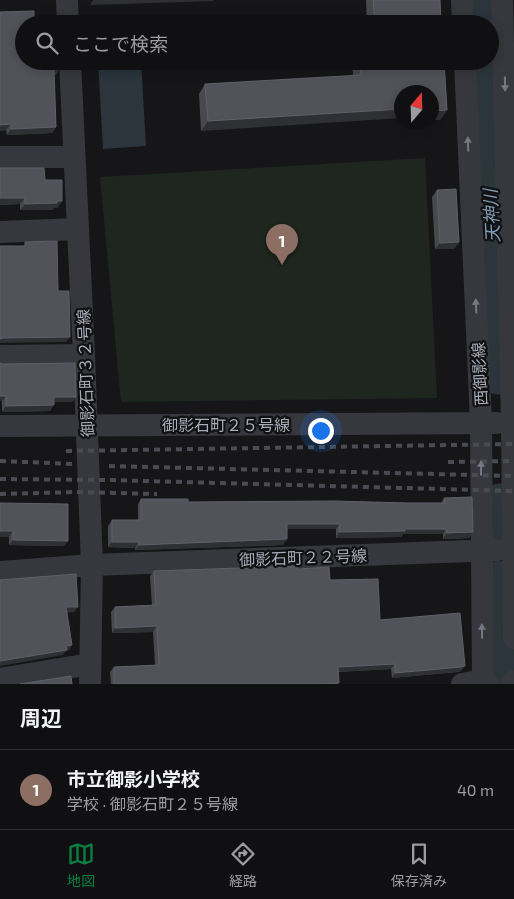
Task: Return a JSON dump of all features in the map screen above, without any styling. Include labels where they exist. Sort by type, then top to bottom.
[{"type":"street","points":[[68,0],[68,15]]},
{"type":"street","points":[[462,0],[463,15]]},
{"type":"street","name":"西御影線","points":[[502,0],[510,162],[514,638]]},
{"type":"street","name":"御影石町３２号線","points":[[70,70],[92,565],[90,674]]},
{"type":"street","name":"西御影線","points":[[465,70],[481,422],[478,683]]},
{"type":"street","points":[[0,157],[74,156]]},
{"type":"street","points":[[0,232],[78,229]]},
{"type":"street","points":[[0,356],[84,355]]},
{"type":"street","name":"御影石町２５号線","points":[[0,426],[513,423]]},
{"type":"street","name":"御影石町２２号線","points":[[0,572],[92,565],[513,550]]},
{"type":"street","points":[[0,679],[90,674]]},
{"type":"street","points":[[511,684],[514,681]]},
{"type":"shaded area","points":[[99,70],[142,70],[146,146],[103,149]]},
{"type":"shaded area","points":[[425,158],[437,398],[121,402],[100,177]]},
{"type":"building","points":[[373,0],[440,0],[441,15],[374,15]]},
{"type":"building","points":[[34,11],[34,15],[15,15],[15,70],[54,70],[56,127],[11,129],[11,124],[0,125],[0,12]]},
{"type":"building","points":[[361,70],[445,70],[447,110],[439,111],[439,85],[394,85],[394,109],[208,121],[205,84],[361,75]]},
{"type":"building","points":[[0,168],[44,168],[45,180],[62,180],[62,201],[57,201],[57,203],[25,204],[25,198],[0,198]]},
{"type":"building","points":[[456,189],[459,242],[440,243],[437,190]]},
{"type":"building","points":[[57,241],[58,291],[69,291],[70,337],[0,339],[0,246],[25,246],[25,242]]},
{"type":"building","points":[[0,363],[75,363],[76,397],[54,397],[54,405],[6,406],[6,396],[0,396]]},
{"type":"building","points":[[472,497],[473,532],[447,533],[446,529],[405,529],[405,531],[339,532],[340,524],[287,524],[287,539],[139,545],[139,542],[112,542],[112,520],[141,520],[141,499],[188,499],[188,502],[334,501],[445,503],[444,498]]},
{"type":"building","points":[[0,503],[68,504],[68,541],[13,540],[13,531],[0,531]]},
{"type":"building","points":[[297,566],[298,569],[329,567],[330,580],[378,579],[380,620],[460,613],[465,666],[395,673],[395,664],[338,667],[339,683],[321,684],[114,684],[114,667],[159,665],[157,626],[115,628],[115,607],[156,605],[154,571]]},
{"type":"building","points":[[76,574],[78,607],[66,607],[72,645],[66,646],[67,650],[0,661],[0,580]]},
{"type":"building","points":[[71,676],[72,684],[20,684]]},
{"type":"waterway","name":"天神川","points":[[479,0],[480,15]]},
{"type":"waterway","name":"天神川","points":[[482,70],[499,372]]},
{"type":"waterway","name":"天神川","points":[[500,506],[500,531]]},
{"type":"waterway","name":"天神川","points":[[500,583],[501,664]]},
{"type":"railway","points":[[66,451],[514,444]]},
{"type":"railway","points":[[0,461],[75,464]]},
{"type":"railway","points":[[448,462],[514,461]]},
{"type":"railway","points":[[109,466],[514,476]]},
{"type":"railway","points":[[0,479],[108,480],[514,491]]},
{"type":"railway","points":[[0,494],[76,492],[157,494]]},
{"type":"place","name":"市立御影小学校","points":[[282,265]]}]
